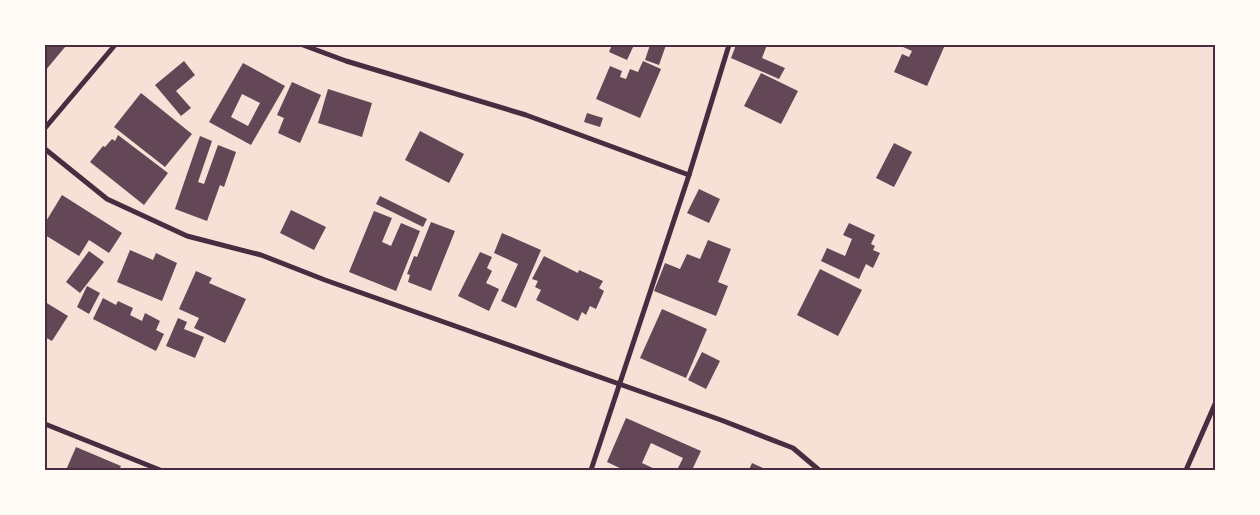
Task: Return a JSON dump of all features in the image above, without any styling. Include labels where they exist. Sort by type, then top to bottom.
[{"type":"street","points":[[45,128],[116,45]]},
{"type":"street","points":[[303,45],[346,62],[526,115],[689,175]]},
{"type":"street","points":[[591,470],[689,175],[729,45]]},
{"type":"street","points":[[45,149],[107,199],[187,236],[261,255],[325,280],[721,420],[793,448],[819,470]]},
{"type":"street","points":[[1186,470],[1215,404]]},
{"type":"street","points":[[45,424],[160,470]]},
{"type":"building","points":[[45,45],[62,45],[65,47],[45,71]]},
{"type":"building","points":[[612,45],[634,45],[627,60],[609,52]]},
{"type":"building","points":[[650,45],[666,45],[659,65],[645,60]]},
{"type":"building","points":[[736,45],[767,45],[762,58],[785,68],[779,79],[731,58]]},
{"type":"building","points":[[904,45],[945,45],[927,86],[894,72],[902,54],[909,57],[912,51],[903,47]]},
{"type":"building","points":[[184,61],[195,75],[176,91],[191,108],[181,116],[155,85]]},
{"type":"building","points":[[643,61],[661,69],[640,118],[596,99],[610,66],[622,71],[620,77],[626,79],[630,69],[638,72]]},
{"type":"building","points":[[243,63],[285,86],[251,145],[209,122]],"holes":[[[242,94],[260,103],[248,126],[231,117]]]},
{"type":"building","points":[[761,73],[798,91],[781,124],[744,106]]},
{"type":"building","points":[[292,82],[321,95],[300,143],[278,133],[284,118],[277,115]]},
{"type":"building","points":[[328,89],[372,103],[362,137],[318,123]]},
{"type":"building","points":[[141,93],[192,134],[165,167],[114,127]]},
{"type":"building","points":[[587,113],[603,118],[600,127],[584,122]]},
{"type":"building","points":[[420,131],[464,154],[449,183],[405,160]]},
{"type":"building","points":[[118,135],[168,173],[144,205],[90,162],[103,146],[105,147],[112,139],[115,141]]},
{"type":"building","points":[[200,136],[212,141],[198,182],[204,184],[218,145],[236,152],[224,187],[220,185],[207,221],[175,209]]},
{"type":"building","points":[[894,143],[912,152],[894,187],[876,178]]},
{"type":"building","points":[[699,189],[720,199],[709,223],[687,213]]},
{"type":"building","points":[[62,195],[122,233],[109,253],[89,240],[79,256],[45,235],[45,223]]},
{"type":"building","points":[[380,196],[427,219],[423,227],[376,204]]},
{"type":"building","points":[[291,210],[326,227],[314,250],[280,233]]},
{"type":"building","points":[[374,211],[392,218],[382,242],[391,246],[401,223],[420,231],[396,291],[349,272]]},
{"type":"building","points":[[431,222],[455,231],[431,291],[408,282],[410,275],[407,274],[414,256],[417,257]]},
{"type":"building","points":[[849,223],[875,235],[871,244],[875,246],[873,250],[880,253],[873,268],[866,264],[859,279],[821,261],[827,248],[845,256],[852,239],[843,235]]},
{"type":"building","points":[[502,233],[541,250],[516,308],[501,301],[518,264],[494,253]]},
{"type":"building","points":[[708,240],[731,249],[718,282],[728,286],[716,316],[654,291],[665,263],[680,269],[687,254],[700,259]]},
{"type":"building","points":[[130,250],[153,260],[156,253],[177,263],[162,301],[117,282]]},
{"type":"building","points":[[89,251],[104,262],[80,293],[66,282]]},
{"type":"building","points":[[480,252],[492,257],[487,268],[492,271],[486,283],[499,289],[489,311],[458,296]]},
{"type":"building","points":[[544,256],[578,273],[579,270],[603,281],[599,288],[604,291],[596,309],[590,306],[586,315],[582,312],[578,321],[536,300],[541,290],[535,287],[538,281],[532,279]]},
{"type":"building","points":[[820,269],[862,290],[838,336],[797,315]]},
{"type":"building","points":[[196,271],[212,278],[209,283],[246,299],[225,343],[194,328],[199,318],[179,309]]},
{"type":"building","points":[[87,286],[100,293],[89,314],[77,307]]},
{"type":"building","points":[[103,298],[116,305],[118,301],[133,308],[130,315],[142,321],[145,313],[160,321],[156,330],[164,334],[156,351],[93,319]]},
{"type":"building","points":[[45,302],[68,316],[52,341],[45,337]]},
{"type":"building","points":[[662,309],[707,329],[686,378],[640,358]]},
{"type":"building","points":[[178,318],[187,322],[184,329],[204,337],[195,358],[166,346]]},
{"type":"building","points":[[702,352],[720,361],[706,389],[688,380]]},
{"type":"building","points":[[626,418],[701,451],[692,470],[677,470],[683,458],[651,443],[642,463],[657,470],[624,470],[607,462]]},
{"type":"building","points":[[76,447],[121,466],[119,470],[66,470]]},
{"type":"building","points":[[752,463],[767,470],[749,470]]}]
